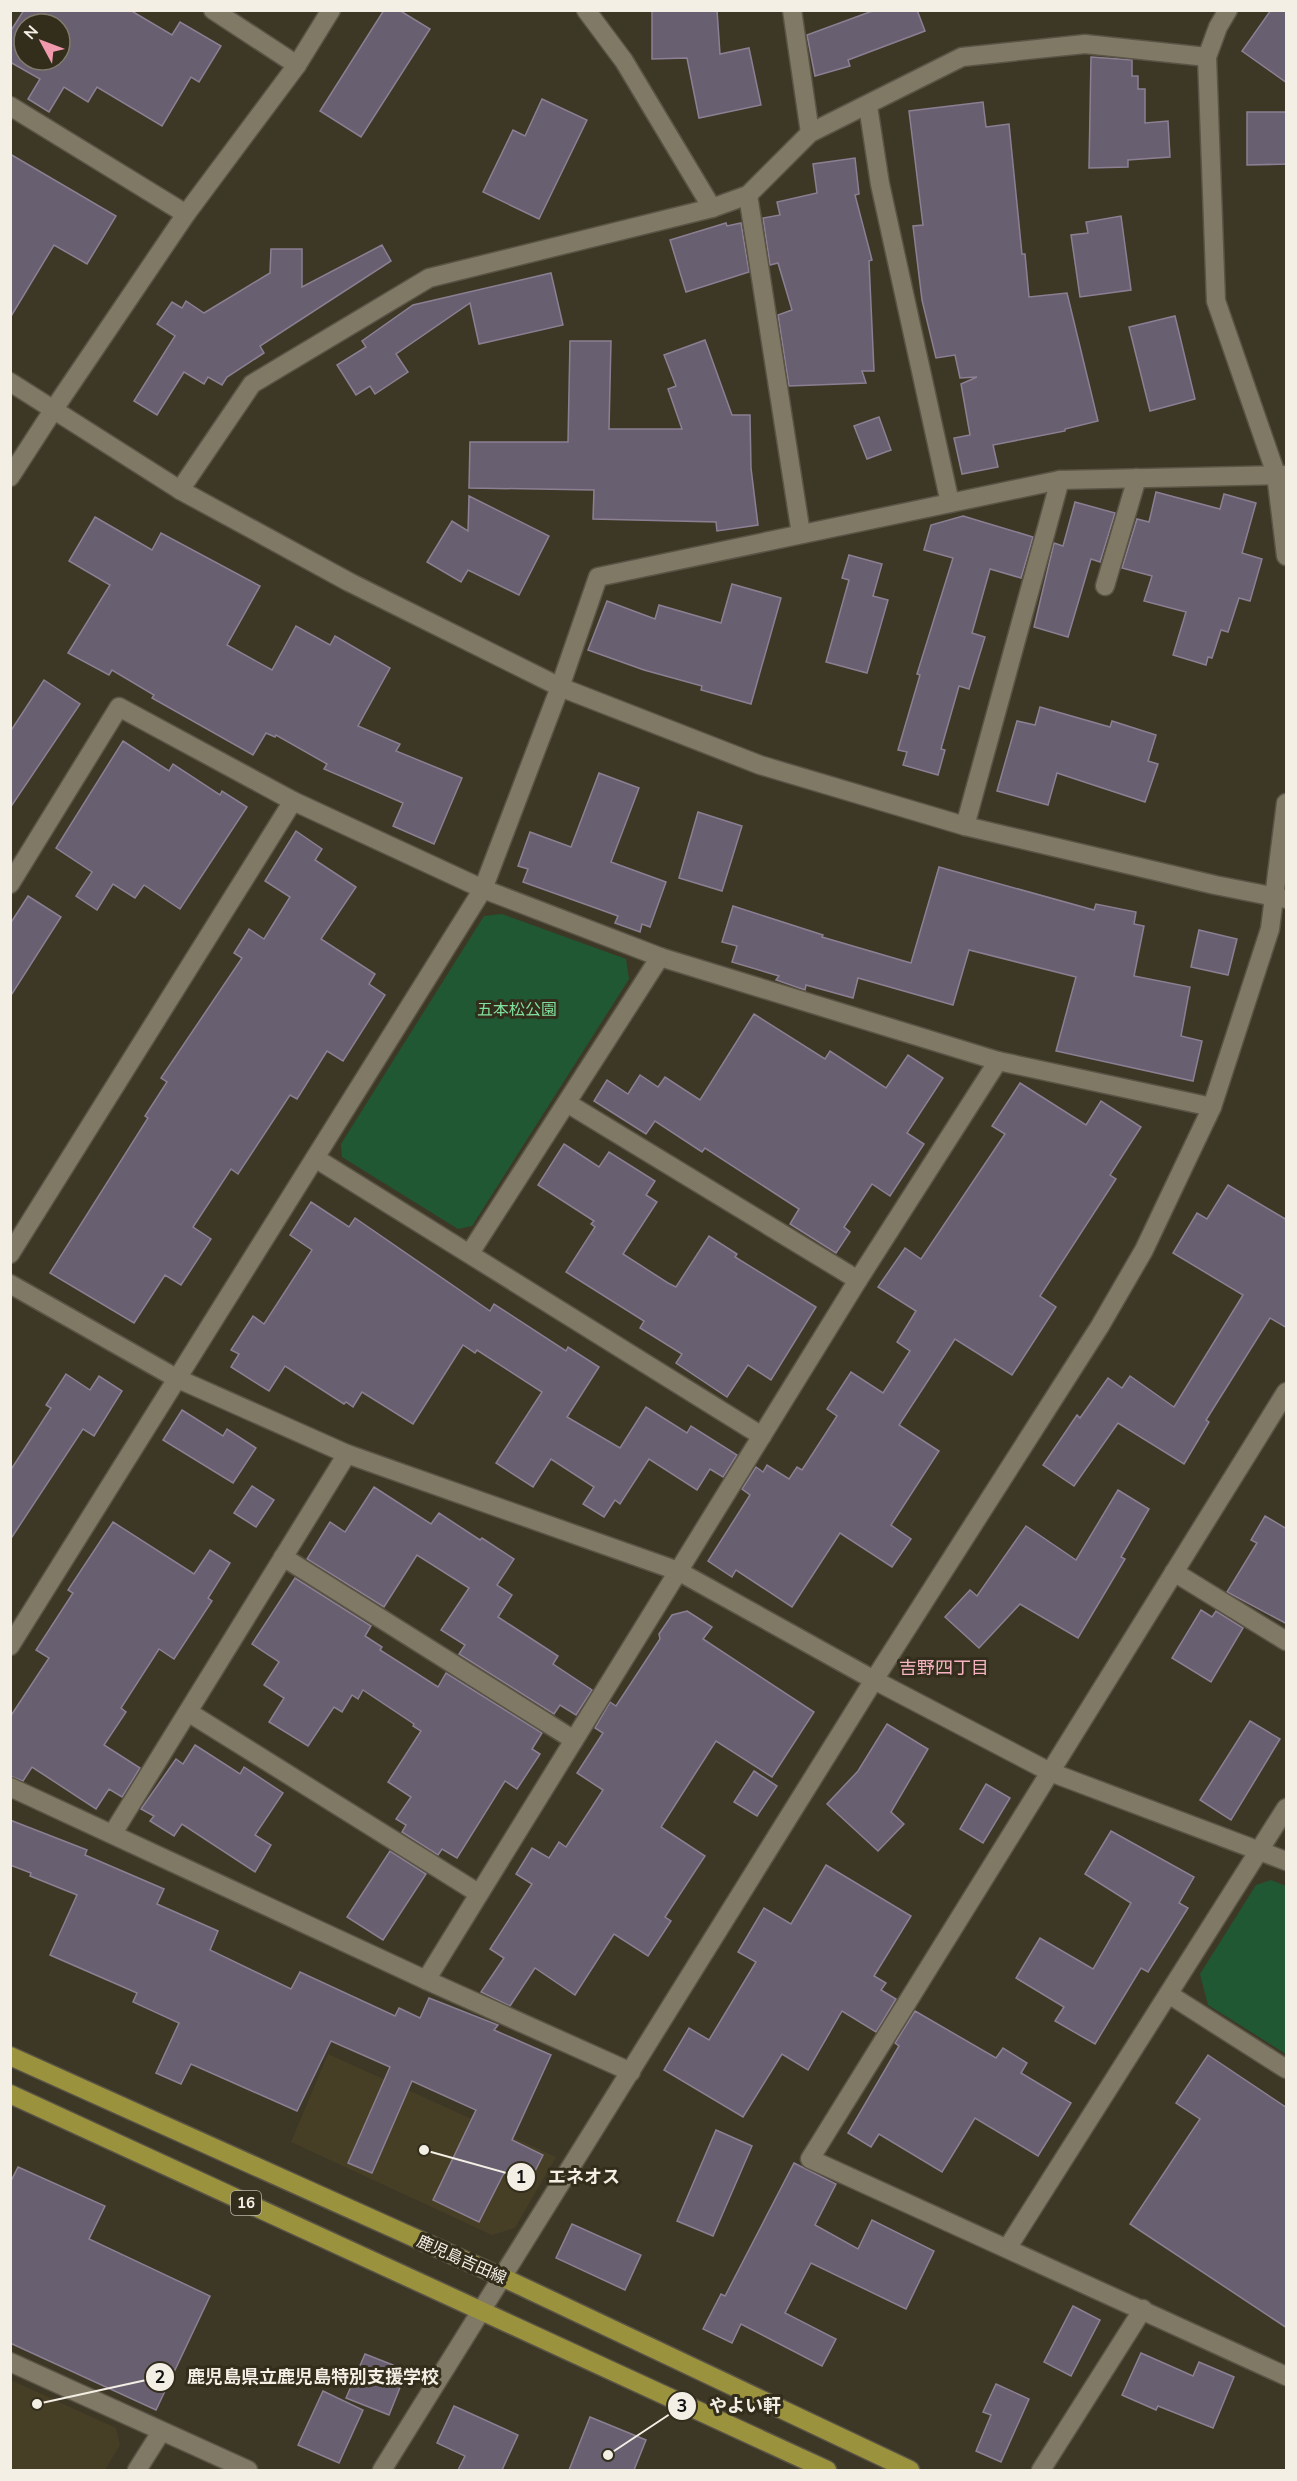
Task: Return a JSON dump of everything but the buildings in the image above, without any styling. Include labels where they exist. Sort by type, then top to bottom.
[{"type":"main road","name":"鹿児島吉田線","points":[[10,2056],[504,2278],[910,2470]]},
{"type":"main road","name":"16","points":[[10,2094],[827,2470]]},
{"type":"street","points":[[213,10],[297,65]]},
{"type":"street","points":[[10,477],[186,214],[297,65],[331,10]]},
{"type":"street","points":[[586,10],[624,62],[712,208]]},
{"type":"street","points":[[792,10],[810,133]]},
{"type":"street","points":[[1228,10],[1218,27],[1207,57],[1216,301],[1282,474],[1287,556]]},
{"type":"street","points":[[180,490],[252,384],[429,278],[712,208],[748,195],[810,133],[962,57],[1085,44],[1207,57]]},
{"type":"street","points":[[10,106],[186,214]]},
{"type":"street","points":[[867,106],[880,184],[950,503]]},
{"type":"street","points":[[748,195],[801,534]]},
{"type":"street","points":[[10,382],[180,490],[349,582],[560,687],[760,765],[965,826],[1281,898]]},
{"type":"street","points":[[10,1646],[483,889],[560,687],[598,577],[1060,480],[1282,474]]},
{"type":"street","points":[[1105,586],[1137,478]]},
{"type":"street","points":[[965,826],[1060,480]]},
{"type":"street","points":[[10,884],[119,707],[293,801],[483,889],[660,957],[998,1061],[1212,1107]]},
{"type":"street","points":[[10,1254],[293,801]]},
{"type":"street","points":[[382,2470],[504,2278],[874,1680],[1117,1298],[1144,1250],[1212,1107],[1281,898],[1287,803]]},
{"type":"street","points":[[470,1253],[660,957]]},
{"type":"street","points":[[426,1980],[858,1280],[998,1061]]},
{"type":"street","points":[[567,1104],[858,1280]]},
{"type":"street","points":[[315,1158],[762,1436]]},
{"type":"street","points":[[10,1284],[176,1378],[347,1454],[678,1572],[874,1680],[1050,1772],[1287,1862]]},
{"type":"street","points":[[1287,1392],[810,2159],[1008,2247],[1287,2376]]},
{"type":"street","points":[[113,1833],[347,1454]]},
{"type":"street","points":[[283,1557],[574,1740]]},
{"type":"street","points":[[1174,1572],[1287,1641]]},
{"type":"street","points":[[188,1712],[478,1893]]},
{"type":"street","points":[[10,1787],[426,1980],[631,2072]]},
{"type":"street","points":[[1008,2247],[1287,1809]]},
{"type":"street","points":[[1170,1995],[1287,2069]]},
{"type":"street","points":[[1041,2470],[1143,2309]]},
{"type":"street","points":[[10,2362],[248,2470]]},
{"type":"street","points":[[137,2470],[161,2432]]},
{"type":"shaded area","points":[[328,2054],[556,2157],[515,2228],[492,2235],[291,2142]]},
{"type":"shaded area","points":[[11,2380],[116,2428],[120,2445],[105,2470],[11,2470]]},
{"type":"green space","name":"五本松公園","points":[[502,914],[626,959],[629,979],[472,1226],[458,1229],[342,1157],[341,1144],[484,916]]},
{"type":"green space","points":[[1271,1880],[1286,1886],[1286,2054],[1208,2005],[1200,1974],[1256,1885]]},
{"type":"place","name":"エネオス","points":[[424,2150]]},
{"type":"place","name":"鹿児島県立鹿児島特別支援学校","points":[[37,2404]]},
{"type":"place","name":"やよい軒","points":[[608,2455]]},
{"type":"district","name":"吉野四丁目","points":[[944,1668]]}]
